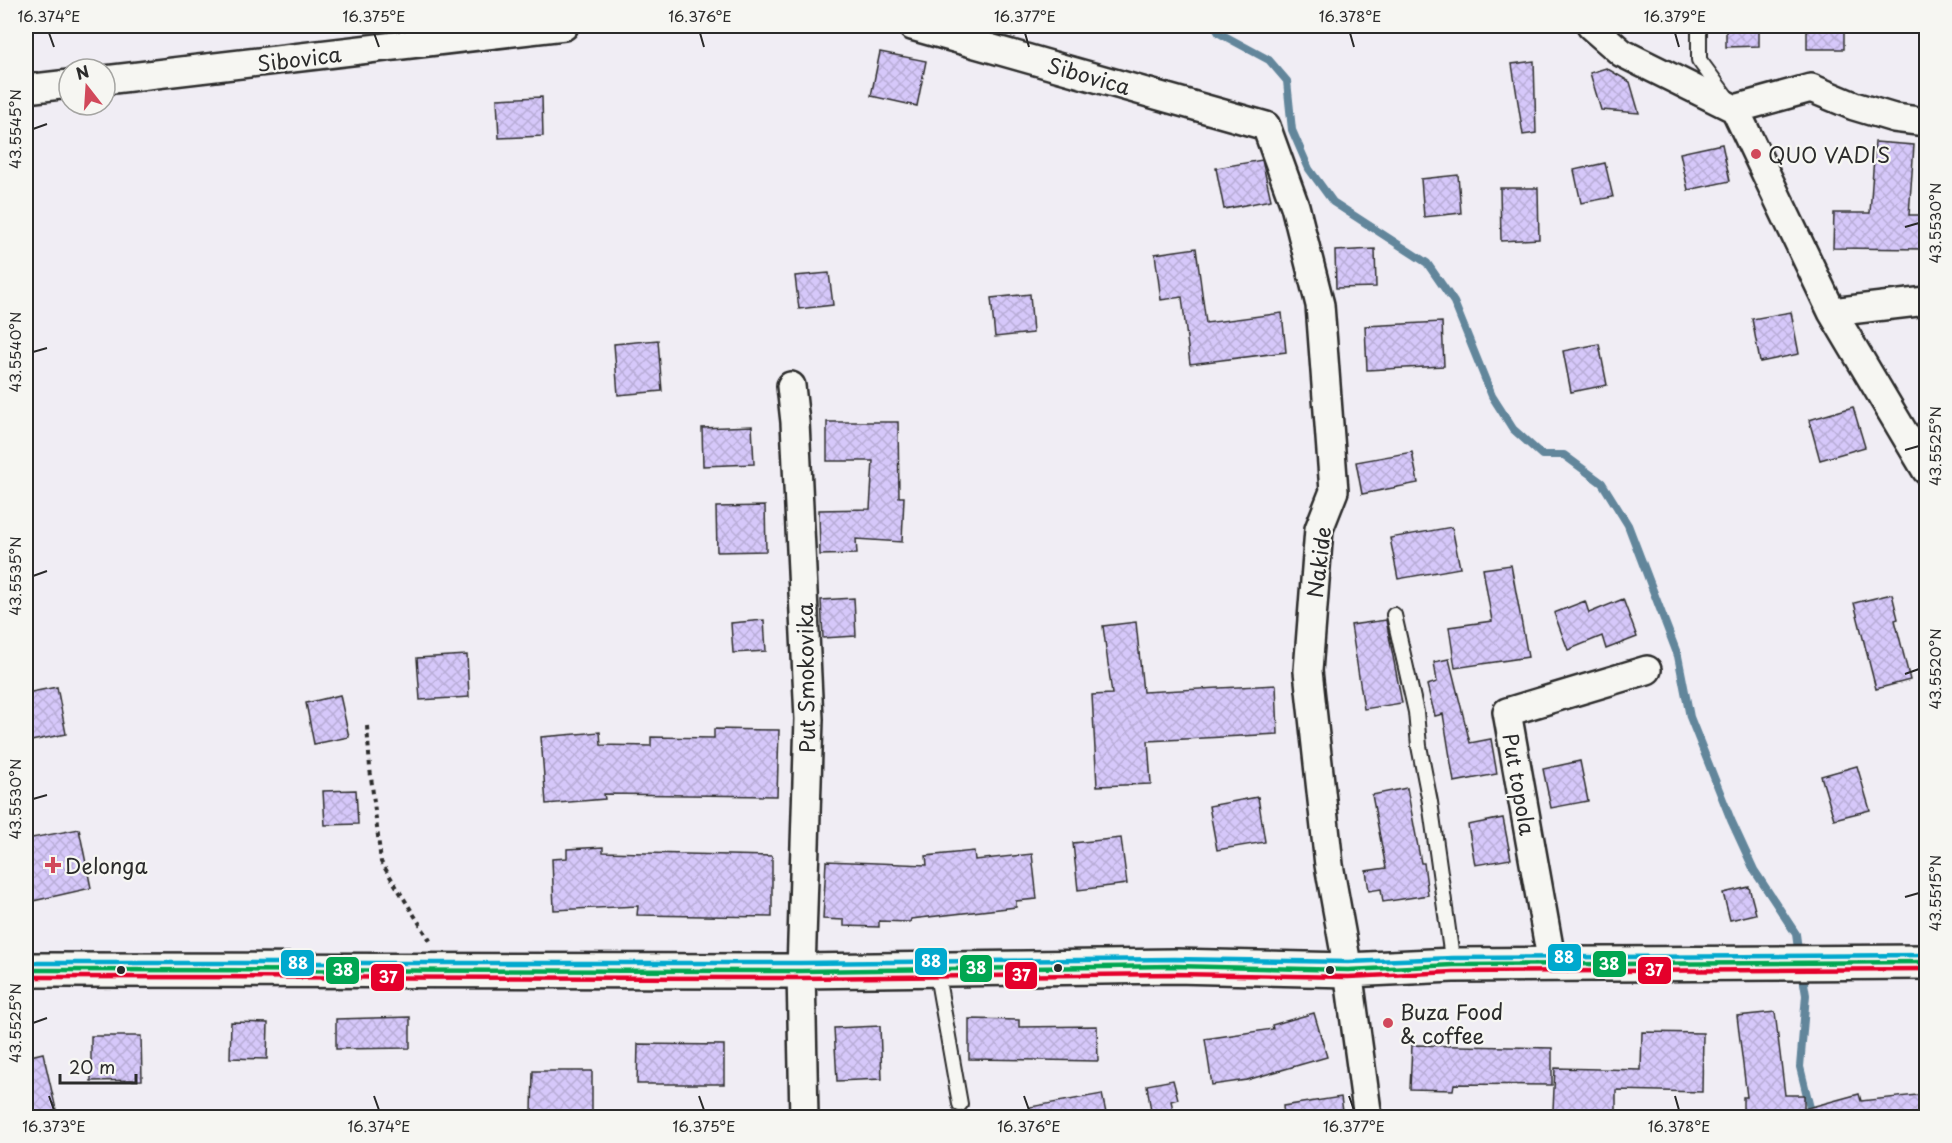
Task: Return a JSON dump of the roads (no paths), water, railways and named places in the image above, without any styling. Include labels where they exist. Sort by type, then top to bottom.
[{"type":"main road","points":[[26,970],[801,971],[1174,966],[1348,970],[1453,965],[1926,962]]},
{"type":"street","name":"Sibovica","points":[[117,79],[564,26]]},
{"type":"street","name":"Sibovica","points":[[912,26],[1266,126]]},
{"type":"street","points":[[1591,26],[1622,53],[1735,109],[1832,312],[1926,470]]},
{"type":"street","points":[[26,89],[57,85]]},
{"type":"street","points":[[1735,109],[1811,87],[1854,106],[1894,118],[1926,122]]},
{"type":"street","name":"Nakide","points":[[1266,126],[1295,206],[1320,305],[1334,491],[1319,529],[1308,671],[1329,865],[1348,970],[1368,1118]]},
{"type":"street","points":[[1832,312],[1926,301]]},
{"type":"street","name":"Put Smokovika","points":[[791,386],[795,422],[809,719],[801,971],[804,1118]]},
{"type":"street","name":"Put topola","points":[[1552,964],[1507,712],[1647,670]]},
{"type":"lane","points":[[1699,26],[1699,60],[1735,109]]},
{"type":"lane","points":[[1394,615],[1416,712],[1419,746],[1430,802],[1453,965]]},
{"type":"lane","points":[[936,969],[960,1104]]},
{"type":"waterway","points":[[1215,26],[1219,33],[1269,60],[1287,81],[1292,130],[1309,169],[1333,202],[1427,263],[1454,302],[1492,396],[1513,429],[1542,455],[1564,455],[1602,483],[1628,525],[1678,656],[1690,717],[1731,820],[1754,870],[1796,934],[1799,956]]},
{"type":"waterway","points":[[1802,971],[1806,995],[1800,1067],[1812,1116]]},
{"type":"place","name":"QUO VADIS","points":[[1756,154]]},
{"type":"place","name":"Delonga","points":[[53,865]]},
{"type":"place","name":"Buza Food & coffee","points":[[1388,1023]]}]
